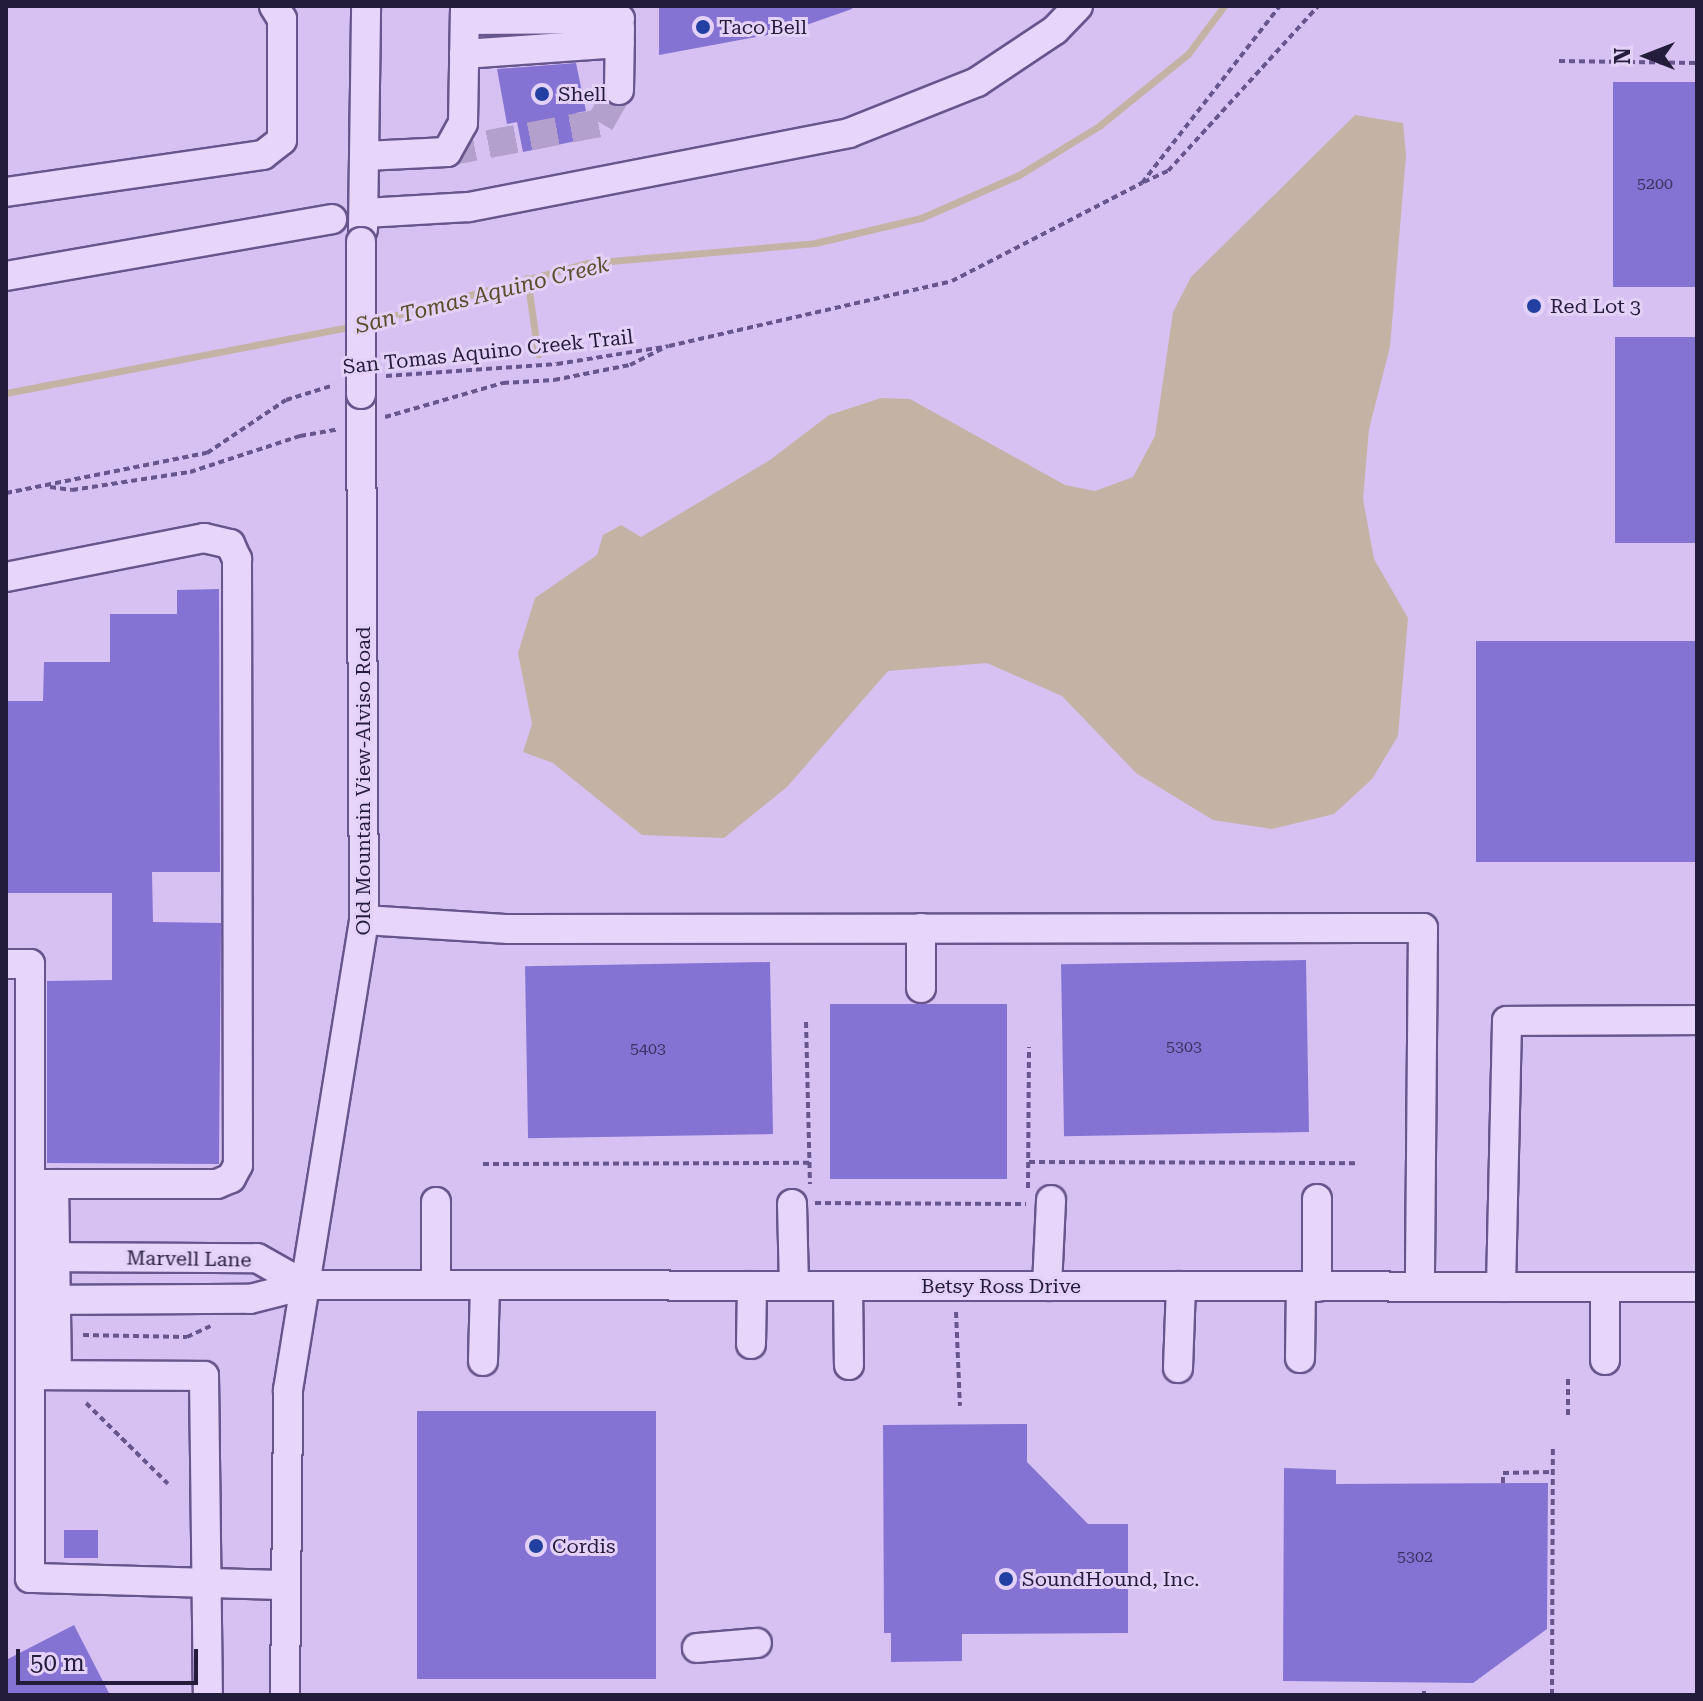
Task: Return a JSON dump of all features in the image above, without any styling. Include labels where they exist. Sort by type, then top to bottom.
[{"type":"street","points":[[6,192],[263,155],[282,140],[282,19],[274,6]]},
{"type":"street","name":"Old Mountain View-Alviso Road","points":[[285,1695],[288,1390],[364,920],[363,424],[359,386],[361,242],[365,213],[366,6]]},
{"type":"street","points":[[365,213],[469,207],[849,133],[977,82],[1055,30],[1078,6]]},
{"type":"street","points":[[365,156],[447,152],[463,123],[465,13],[620,23]]},
{"type":"street","points":[[464,54],[620,23]]},
{"type":"street","points":[[619,90],[620,23]]},
{"type":"street","points":[[6,276],[332,219]]},
{"type":"street","points":[[6,577],[204,538],[230,544],[237,559],[238,1165],[231,1178],[217,1184],[42,1184]]},
{"type":"street","points":[[364,920],[509,929],[1423,928],[1420,1287]]},
{"type":"street","points":[[921,928],[921,988]]},
{"type":"street","points":[[6,964],[30,964],[42,1184],[44,1375],[30,1578],[286,1585]]},
{"type":"street","points":[[1501,1287],[1507,1021],[1697,1020]]},
{"type":"street","points":[[1300,1358],[1317,1199]]},
{"type":"street","points":[[1047,1286],[1051,1200]]},
{"type":"street","points":[[436,1202],[436,1285]]},
{"type":"street","points":[[792,1204],[794,1286]]},
{"type":"street","name":"Marvell Lane","points":[[43,1257],[257,1258],[305,1285]]},
{"type":"street","name":"Marvell Lane","points":[[43,1300],[250,1299],[305,1285]]},
{"type":"street","name":"Betsy Ross Drive","points":[[305,1285],[1697,1287]]},
{"type":"street","points":[[483,1361],[485,1285]]},
{"type":"street","points":[[751,1344],[752,1286]]},
{"type":"street","points":[[848,1286],[849,1365]]},
{"type":"street","points":[[1178,1368],[1181,1286]]},
{"type":"street","points":[[1605,1287],[1605,1360]]},
{"type":"street","points":[[44,1375],[204,1376],[208,1695]]},
{"type":"street","points":[[697,1648],[757,1643]]},
{"type":"path","name":"San Tomas Aquino Creek Trail","points":[[1142,183],[1280,6]]},
{"type":"path","name":"San Tomas Aquino Creek Trail","points":[[6,493],[207,453],[286,400],[359,386],[557,364],[669,346],[952,281],[1168,171],[1318,6]]},
{"type":"path","points":[[1559,61],[1697,63]]},
{"type":"path","name":"San Tomas Aquino Creek Trail","points":[[44,486],[72,490],[190,472],[300,436],[363,424],[503,383],[554,380],[630,365],[669,346]]},
{"type":"path","points":[[806,1022],[809,1203],[1028,1204],[1029,1047]]},
{"type":"path","points":[[1029,1162],[1358,1163]]},
{"type":"path","points":[[483,1164],[810,1163]]},
{"type":"path","points":[[956,1309],[960,1406]]},
{"type":"path","points":[[1568,1379],[1568,1415]]},
{"type":"path","points":[[1552,1695],[1553,1449]]},
{"type":"path","points":[[1503,1483],[1503,1473],[1553,1472]]},
{"type":"shaded area","points":[[1355,115],[1403,123],[1406,155],[1390,347],[1369,429],[1363,499],[1374,559],[1408,618],[1398,736],[1372,779],[1334,814],[1272,829],[1213,820],[1136,773],[1062,696],[987,663],[888,671],[787,787],[724,838],[642,835],[553,763],[523,752],[532,724],[518,653],[535,598],[597,555],[603,535],[621,525],[641,537],[770,460],[829,415],[881,398],[910,399],[1065,485],[1095,491],[1133,477],[1155,436],[1173,312],[1191,277]]},
{"type":"building","points":[[659,6],[852,6],[852,9],[789,31],[659,55]]},
{"type":"building","name":"Shell","points":[[576,63],[586,111],[576,113],[581,140],[523,152],[517,122],[507,124],[497,69]]},
{"type":"building","points":[[1613,82],[1697,82],[1697,287],[1613,287]]},
{"type":"building","points":[[1615,337],[1697,337],[1697,543],[1615,543]]},
{"type":"building","points":[[219,589],[220,872],[152,872],[153,922],[221,923],[219,1164],[47,1163],[47,981],[112,980],[112,893],[6,893],[6,701],[43,701],[44,662],[110,662],[110,614],[177,614],[177,590]]},
{"type":"building","points":[[1476,641],[1697,641],[1697,862],[1476,862]]},
{"type":"building","points":[[1306,960],[1309,1132],[1064,1136],[1061,964]]},
{"type":"building","points":[[770,962],[773,1134],[528,1138],[525,966]]},
{"type":"building","points":[[830,1004],[1007,1004],[1007,1179],[830,1179]]},
{"type":"building","name":"Cordis","points":[[417,1411],[656,1411],[656,1679],[417,1679]]},
{"type":"building","name":"SoundHound, Inc.","points":[[1027,1424],[1027,1462],[1088,1524],[1128,1524],[1128,1633],[962,1634],[962,1661],[891,1662],[891,1633],[884,1633],[883,1425]]},
{"type":"building","points":[[1284,1468],[1336,1470],[1336,1484],[1548,1483],[1547,1629],[1473,1683],[1283,1681]]},
{"type":"building","points":[[64,1530],[98,1530],[98,1558],[64,1558]]},
{"type":"building","points":[[74,1625],[110,1695],[6,1695],[6,1660]]},
{"type":"waterway","name":"San Tomas Aquino Creek","points":[[367,323],[588,263],[815,243],[921,218],[1019,175],[1099,126],[1188,54],[1224,6]]},
{"type":"waterway","points":[[527,278],[538,354]]},
{"type":"waterway","name":"San Tomas Aquino Creek","points":[[6,393],[355,326]]},
{"type":"tunnel","points":[[447,152],[600,123],[619,90]]},
{"type":"place","name":"Taco Bell","points":[[703,27]]},
{"type":"place","name":"Shell","points":[[542,94]]},
{"type":"place","name":"Red Lot 3","points":[[1534,306]]},
{"type":"place","name":"Cordis","points":[[536,1546]]},
{"type":"place","name":"SoundHound, Inc.","points":[[1006,1579]]}]
